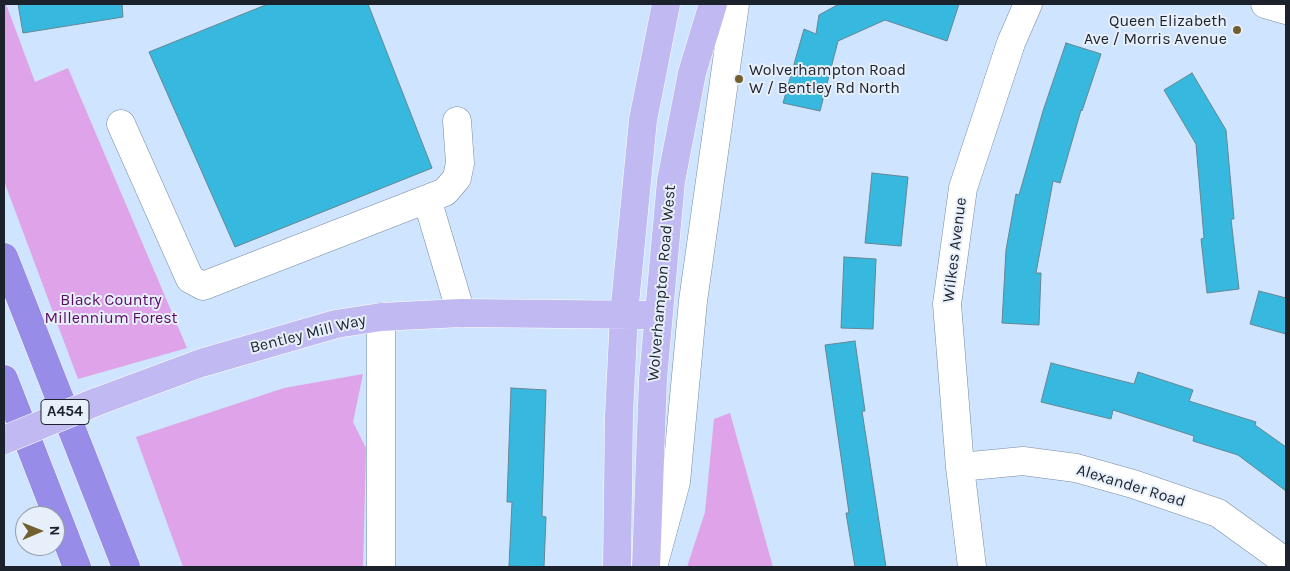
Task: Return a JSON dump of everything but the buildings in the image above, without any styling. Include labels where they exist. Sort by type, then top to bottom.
[{"type":"highway","name":"A454","points":[[4,257],[126,567]]},
{"type":"highway","name":"A454","points":[[4,380],[77,567]]},
{"type":"main road","name":"Wolverhampton Road West","points":[[617,567],[619,414],[624,314],[643,120],[666,4]]},
{"type":"main road","name":"Wolverhampton Road West","points":[[646,567],[653,379],[671,181],[692,73],[713,4]]},
{"type":"main road","name":"Bentley Mill Way","points":[[4,440],[96,402],[220,357],[336,324],[381,317],[461,313],[658,316]]},
{"type":"street","points":[[653,567],[676,482],[694,301],[735,4]]},
{"type":"street","name":"Wilkes Avenue","points":[[972,567],[960,467],[947,304],[963,188],[1011,43],[1028,4]]},
{"type":"street","points":[[1265,4],[1286,10]]},
{"type":"street","points":[[121,124],[190,279],[203,286],[444,192],[457,178],[460,162],[457,121]]},
{"type":"street","points":[[427,199],[461,313]]},
{"type":"street","points":[[381,317],[381,567]]},
{"type":"street","name":"Alexander Road","points":[[960,467],[1023,461],[1076,468],[1133,484],[1218,513],[1286,562]]},
{"type":"green space","name":"Black Country Millennium Forest","points":[[4,4],[6,4],[35,82],[68,68],[187,348],[78,379],[4,181]]},
{"type":"green space","points":[[363,374],[353,422],[366,448],[363,567],[183,567],[136,437],[284,388]]},
{"type":"green space","points":[[730,413],[773,567],[687,567],[705,512],[714,419]]},
{"type":"place","name":"Queen Elizabeth Ave / Morris Avenue","points":[[1237,30]]},
{"type":"place","name":"Wolverhampton Road W / Bentley Rd North","points":[[739,79]]}]
